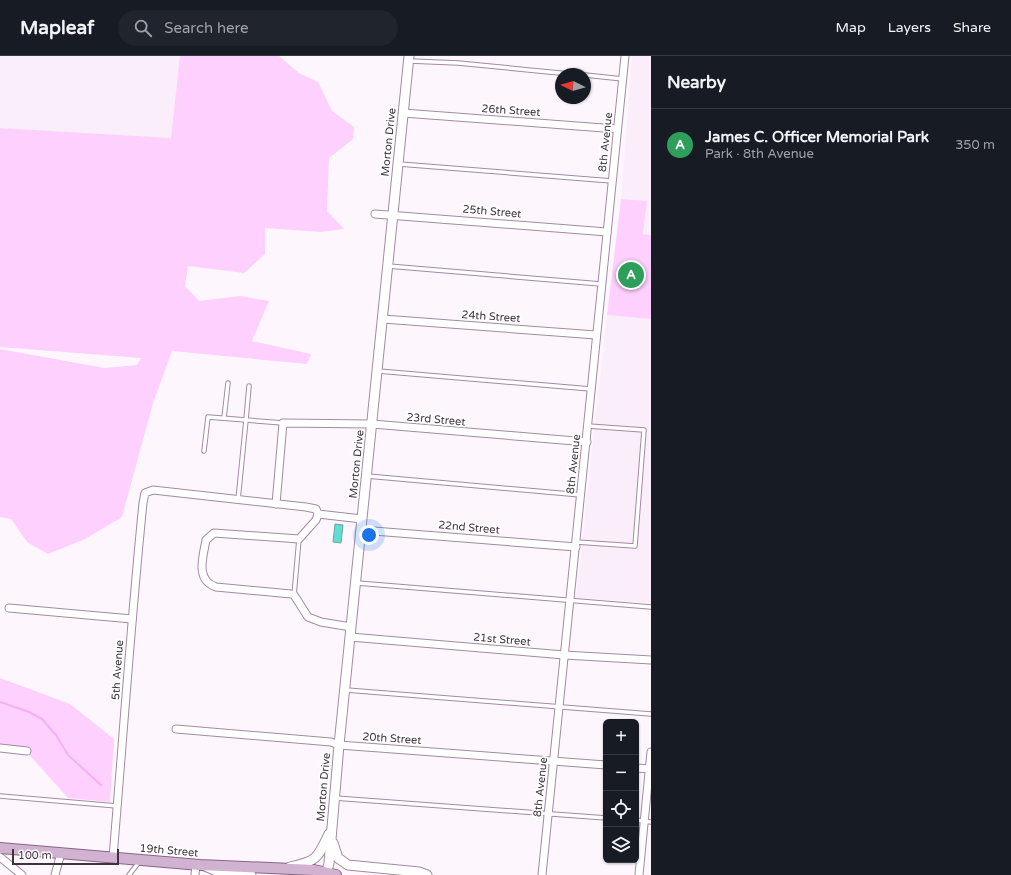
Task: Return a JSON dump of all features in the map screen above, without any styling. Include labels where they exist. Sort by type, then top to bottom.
[{"type":"main road","name":"19th Street","points":[[0,848],[198,864],[287,868],[329,874]]},
{"type":"street","name":"8th Avenue","points":[[542,875],[625,56]]},
{"type":"street","name":"Morton Drive","points":[[329,874],[339,745],[409,58]]},
{"type":"street","name":"26th Street","points":[[403,112],[617,129]]},
{"type":"street","name":"25th Street","points":[[375,214],[392,214],[607,232]]},
{"type":"street","name":"24th Street","points":[[383,319],[596,335]]},
{"type":"street","name":"23rd Street","points":[[283,423],[372,424],[586,442]]},
{"type":"street","points":[[276,504],[283,423]]},
{"type":"street","name":"5th Avenue","points":[[113,857],[142,503],[145,493],[153,490],[238,500]]},
{"type":"street","points":[[238,500],[311,508],[316,509],[318,514],[316,520],[299,539],[214,533],[206,540],[202,574],[204,579],[212,585],[294,595],[308,617],[322,622],[351,627]]},
{"type":"street","points":[[318,514],[362,519]]},
{"type":"street","name":"22nd Street","points":[[361,530],[576,544]]},
{"type":"street","points":[[9,608],[132,619]]},
{"type":"street","name":"21st Street","points":[[350,637],[564,655],[651,660]]},
{"type":"street","name":"20th Street","points":[[176,729],[331,742],[339,745],[603,765]]},
{"type":"street","points":[[0,748],[27,751]]},
{"type":"street","points":[[640,875],[651,752]]},
{"type":"street","points":[[639,768],[650,769]]},
{"type":"street","points":[[287,868],[309,862],[317,857],[332,831]]},
{"type":"street","points":[[332,831],[338,858],[348,865],[419,872],[427,875]]},
{"type":"street","points":[[56,875],[61,853]]},
{"type":"street","points":[[1,859],[22,875]]},
{"type":"street","points":[[196,875],[198,864],[221,873],[251,875]]},
{"type":"lane","points":[[409,58],[555,73]]},
{"type":"lane","points":[[591,76],[623,79]]},
{"type":"lane","points":[[398,164],[612,181]]},
{"type":"lane","points":[[387,266],[601,284]]},
{"type":"lane","points":[[378,371],[591,389]]},
{"type":"lane","points":[[224,418],[228,384]]},
{"type":"lane","points":[[238,500],[248,386]]},
{"type":"lane","points":[[204,451],[208,417],[283,423]]},
{"type":"lane","points":[[576,544],[635,546],[644,430],[588,426]]},
{"type":"lane","points":[[367,476],[581,495]]},
{"type":"lane","points":[[294,595],[299,539]]},
{"type":"lane","points":[[356,583],[651,607]]},
{"type":"lane","points":[[345,690],[651,714]]},
{"type":"lane","points":[[0,796],[117,806]]},
{"type":"lane","points":[[334,798],[603,818]]},
{"type":"lane","points":[[129,875],[141,859]]},
{"type":"shaded area","points":[[0,56],[186,56],[180,139],[0,128]]},
{"type":"shaded area","points":[[180,56],[279,56],[299,73],[318,82],[332,111],[354,127],[353,139],[329,158],[327,211],[344,229],[321,232],[265,228],[265,254],[244,273],[188,266],[185,286],[199,301],[240,296],[269,301],[252,341],[311,354],[307,364],[172,351],[153,403],[122,517],[85,539],[48,554],[27,542],[11,519],[0,517],[0,349],[104,368],[137,365],[141,358],[0,347],[0,128],[171,138]]},
{"type":"shaded area","points":[[632,56],[651,56],[651,235],[643,234],[647,201],[621,199]]},
{"type":"shaded area","points":[[621,199],[647,201],[643,234],[651,235],[651,319],[607,315]]},
{"type":"shaded area","points":[[607,315],[651,319],[651,603],[576,598]]},
{"type":"shaded area","points":[[0,678],[70,704],[114,739],[110,802],[68,798],[23,748],[0,746]]},
{"type":"building","points":[[335,524],[343,525],[341,543],[333,542]]},
{"type":"waterway","points":[[0,702],[29,712],[42,719],[56,735],[68,755],[101,785]]},
{"type":"place","name":"James C. Officer Memorial Park","points":[[631,275]]}]
